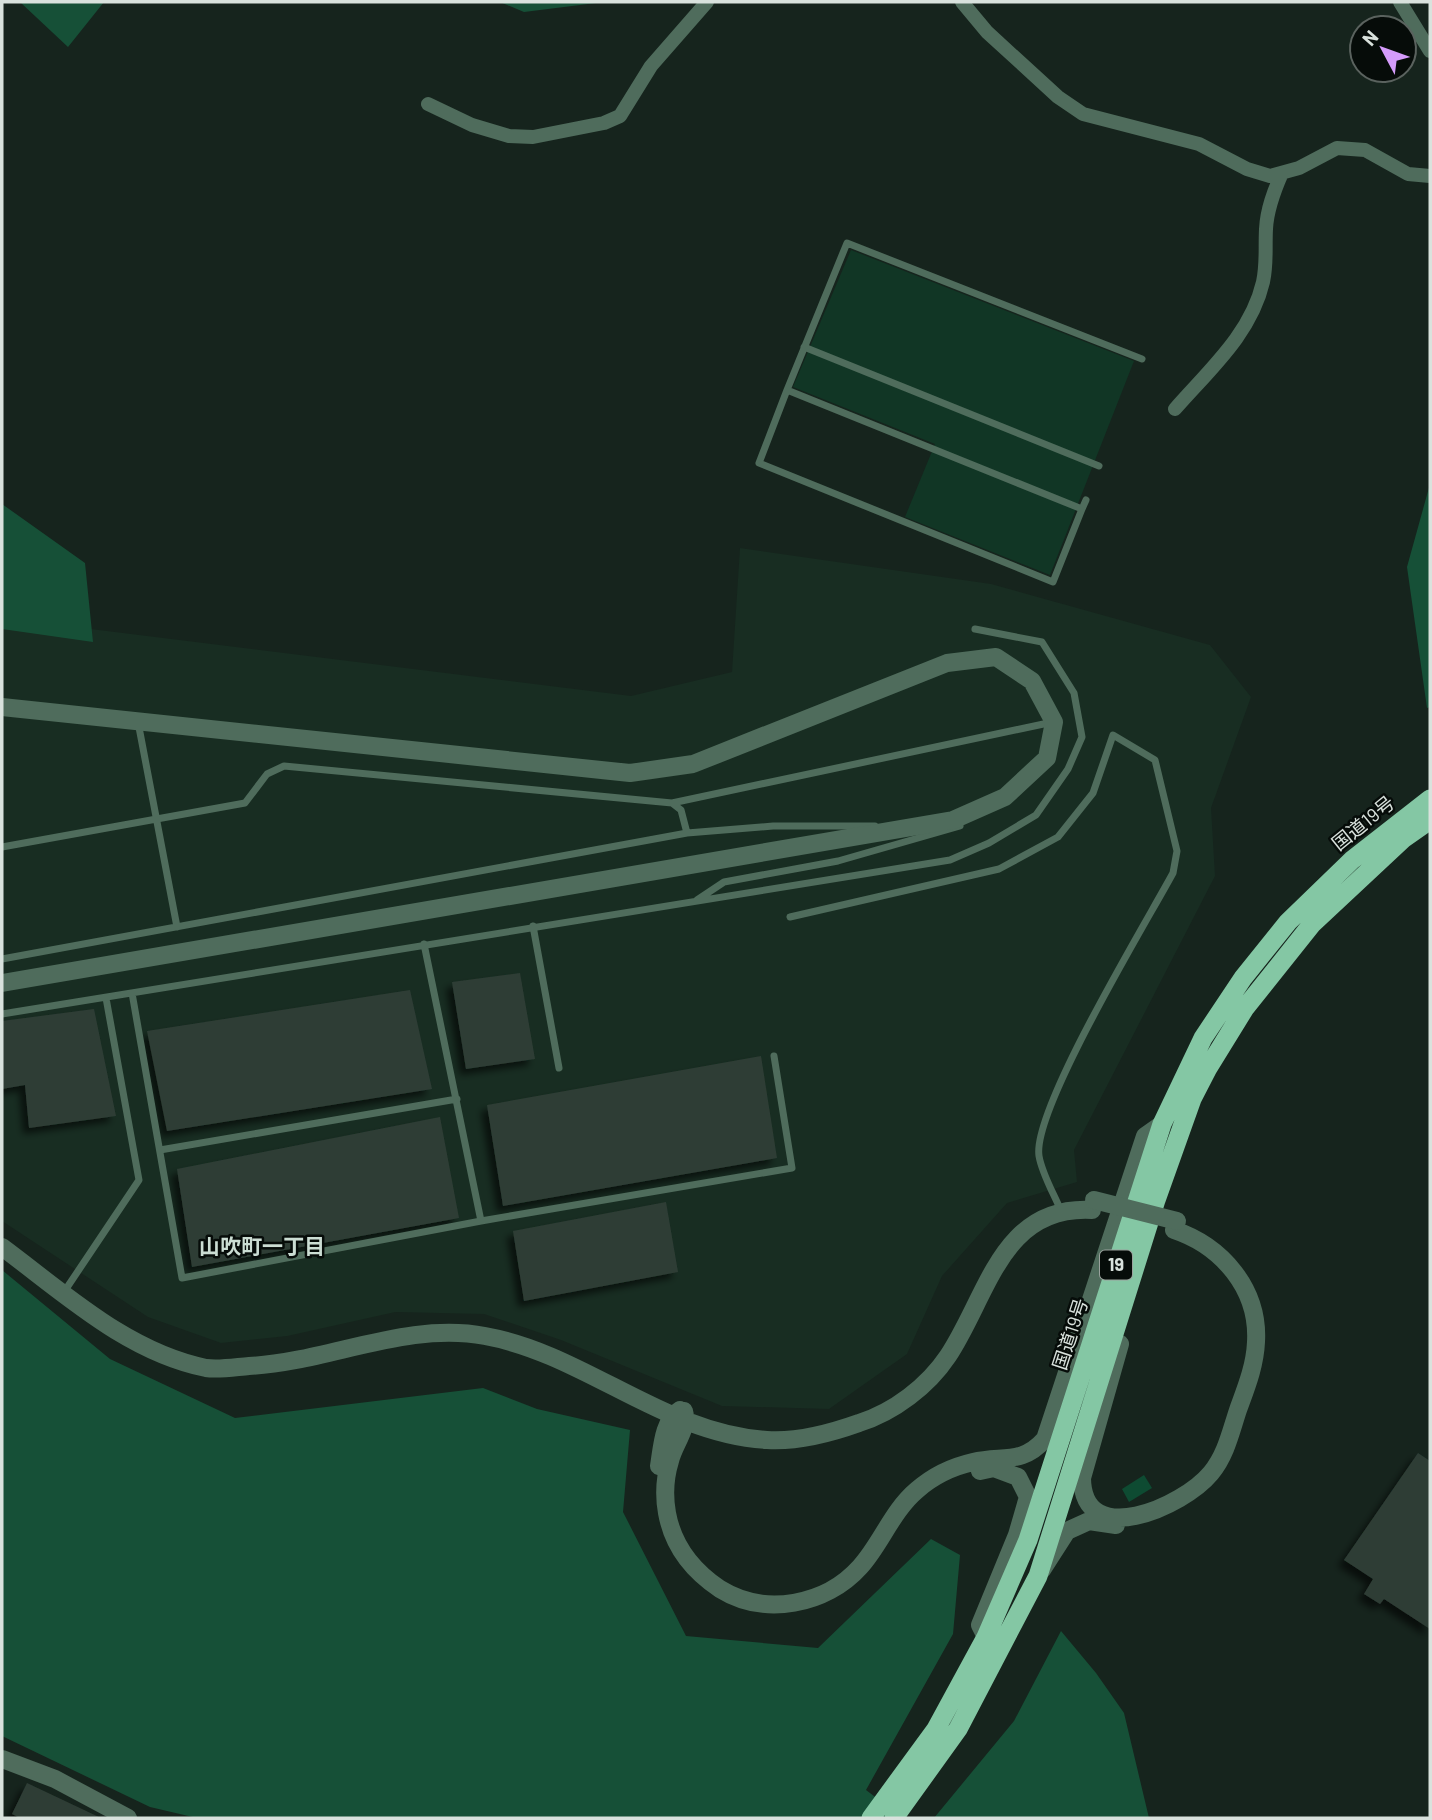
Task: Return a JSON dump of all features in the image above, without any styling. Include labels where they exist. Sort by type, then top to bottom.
[{"type":"highway","name":"国道19号","points":[[894,1818],[898,1796],[986,1637],[1028,1540],[1162,1124],[1203,1038],[1243,978],[1288,922],[1352,860],[1430,799]]},
{"type":"highway","name":"国道19号","points":[[871,1818],[898,1796],[958,1729],[1038,1576],[1179,1133],[1192,1099],[1224,1038],[1312,924],[1404,839],[1430,820]]},
{"type":"street","points":[[428,104],[472,125],[509,136],[533,138],[604,123],[620,116],[651,66],[707,2]]},
{"type":"street","points":[[962,2],[987,32],[1058,97],[1083,114],[1199,144],[1247,169],[1270,176],[1299,168],[1337,148],[1365,150],[1408,174],[1430,176]]},
{"type":"street","points":[[1400,2],[1430,51]]},
{"type":"street","points":[[1175,409],[1238,336],[1252,315],[1267,260],[1266,228],[1270,201],[1282,173]]},
{"type":"street","points":[[2,707],[630,773],[693,764],[947,663],[996,657],[1032,681],[1054,722],[1047,758],[1005,797],[953,820],[2,983]]},
{"type":"street","points":[[681,1414],[665,1489],[674,1537],[693,1567],[727,1593],[760,1603],[779,1605],[799,1602],[836,1588],[860,1568],[902,1505],[928,1481],[953,1468],[974,1462],[1021,1457],[1033,1452],[1045,1439],[1145,1136],[1162,1124]]},
{"type":"street","points":[[2,1247],[133,1343],[207,1368],[284,1364],[425,1333],[484,1335],[531,1348],[617,1386],[625,1384],[714,1431],[768,1440],[806,1437],[860,1423],[899,1404],[928,1380],[948,1356],[1002,1254],[1016,1238],[1060,1208],[1093,1205],[1205,1234],[1231,1255],[1251,1280],[1258,1297],[1265,1334],[1259,1374],[1238,1442],[1219,1478],[1185,1507],[1148,1524],[1119,1526],[1082,1522],[1068,1531],[1038,1576]]},
{"type":"street","points":[[1124,1303],[1125,1315],[1119,1347],[1082,1478],[1082,1490],[1087,1502],[1100,1511],[1129,1517],[1148,1514],[1178,1502],[1210,1474],[1223,1456],[1252,1370],[1255,1351],[1254,1316],[1248,1296],[1235,1272],[1216,1252],[1175,1226]]},
{"type":"street","points":[[681,1414],[666,1432],[655,1489],[666,1540],[681,1566],[708,1592],[738,1608],[757,1612],[799,1612],[840,1595],[866,1573],[911,1511],[944,1482],[994,1468],[1018,1477],[1028,1497],[980,1625],[986,1637]]},
{"type":"street","points":[[2,1759],[55,1779],[128,1818]]},
{"type":"lane","points":[[1086,500],[1053,582],[759,463],[847,243],[1142,359]]},
{"type":"lane","points":[[804,347],[1099,466]]},
{"type":"lane","points":[[787,390],[1082,509]]},
{"type":"lane","points":[[2,1014],[950,860],[989,843],[1036,815],[1068,769],[1082,737],[1074,693],[1042,642],[975,629]]},
{"type":"lane","points":[[137,721],[177,927]]},
{"type":"lane","points":[[2,847],[245,803],[267,774],[284,766],[672,803],[1054,722]]},
{"type":"lane","points":[[790,917],[999,869],[1058,837],[1093,793],[1113,735],[1154,760],[1177,851],[1173,873],[1061,1079],[1045,1124],[1038,1155],[1060,1208]]},
{"type":"lane","points":[[697,900],[724,882],[838,860],[945,832],[976,819],[1005,797]]},
{"type":"lane","points":[[672,803],[681,810],[687,832]]},
{"type":"lane","points":[[2,959],[687,832],[773,826],[914,826]]},
{"type":"lane","points":[[533,926],[558,1069]]},
{"type":"lane","points":[[424,944],[481,1221]]},
{"type":"lane","points":[[132,993],[182,1278],[481,1221],[792,1168],[774,1056]]},
{"type":"lane","points":[[63,1293],[139,1180],[106,998]]},
{"type":"lane","points":[[160,1150],[457,1099]]},
{"type":"shaded area","points":[[20,2],[104,2],[68,47]]},
{"type":"shaded area","points":[[500,2],[604,2],[524,12]]},
{"type":"shaded area","points":[[851,250],[1134,361],[1050,575],[905,517],[935,444],[793,387]]},
{"type":"shaded area","points":[[1430,484],[1430,707],[1427,708],[1407,567]]},
{"type":"shaded area","points":[[2,504],[85,563],[93,642],[2,629]]},
{"type":"shaded area","points":[[740,548],[991,584],[1210,645],[1251,697],[1211,808],[1215,876],[1074,1150],[1077,1182],[1007,1203],[942,1276],[907,1354],[829,1409],[722,1406],[561,1340],[484,1314],[395,1312],[287,1336],[221,1343],[148,1317],[2,1221],[2,618],[631,696],[732,672]]},
{"type":"shaded area","points":[[2,1270],[110,1359],[235,1418],[483,1388],[537,1409],[630,1430],[623,1512],[686,1636],[818,1648],[931,1539],[960,1555],[953,1634],[866,1790],[903,1818],[197,1818],[150,1807],[2,1736]]},
{"type":"shaded area","points":[[1144,1475],[1152,1488],[1129,1502],[1122,1489]]},
{"type":"shaded area","points":[[1061,1631],[1096,1673],[1124,1713],[1149,1818],[934,1818],[1014,1721]]},
{"type":"building","points":[[520,973],[535,1059],[466,1069],[452,982]]},
{"type":"building","points":[[410,990],[432,1089],[167,1131],[147,1031]]},
{"type":"building","points":[[94,1009],[116,1116],[29,1128],[25,1085],[2,1089],[2,1021]]},
{"type":"building","points":[[761,1056],[777,1158],[503,1206],[487,1105]]},
{"type":"building","points":[[440,1117],[459,1218],[192,1267],[177,1169]]},
{"type":"building","points":[[666,1202],[678,1272],[524,1301],[513,1231]]},
{"type":"building","points":[[1418,1453],[1430,1461],[1430,1629],[1384,1599],[1380,1604],[1364,1594],[1373,1579],[1344,1560]]},
{"type":"building","points":[[27,1783],[101,1818],[20,1818],[12,1814]]},
{"type":"district","name":"山吹町一丁目","points":[[262,1247]]}]
